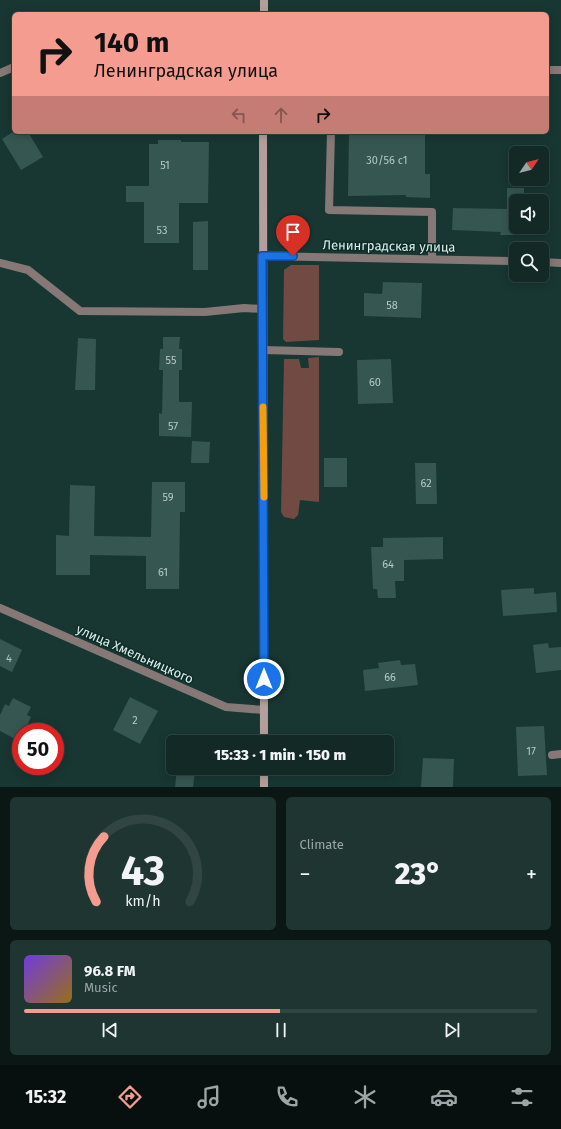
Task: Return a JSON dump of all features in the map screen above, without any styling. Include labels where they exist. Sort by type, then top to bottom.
[{"type":"main road","points":[[264,0],[264,12]]},
{"type":"main road","points":[[263,134],[264,735]]},
{"type":"main road","points":[[264,775],[264,787]]},
{"type":"street","points":[[0,73],[12,68]]},
{"type":"street","points":[[549,70],[561,70]]},
{"type":"street","points":[[331,134],[329,210],[432,212],[432,259]]},
{"type":"street","name":"Ленинградская улица","points":[[262,256],[509,261]]},
{"type":"street","points":[[549,262],[561,263]]},
{"type":"street","points":[[0,263],[28,270],[80,311],[205,312],[244,308],[263,309]]},
{"type":"street","points":[[263,350],[339,352]]},
{"type":"street","name":"улица Хмельницкого","points":[[0,608],[226,707],[264,710]]},
{"type":"street","points":[[552,755],[561,754]]},
{"type":"shaded area","points":[[291,265],[319,265],[319,340],[286,342],[283,339],[284,270]]},
{"type":"shaded area","points":[[319,357],[319,502],[300,500],[298,515],[294,519],[284,517],[281,512],[284,359],[299,359],[301,368],[309,368],[308,358]]},
{"type":"building","points":[[12,133],[12,134],[29,134],[43,157],[21,170],[2,139]]},
{"type":"building","points":[[349,134],[425,134],[425,174],[430,174],[430,198],[406,197],[406,195],[348,196]]},
{"type":"building","points":[[158,140],[209,142],[208,203],[179,203],[179,243],[144,243],[144,202],[126,202],[126,186],[149,186],[149,144],[158,144]]},
{"type":"building","points":[[507,188],[524,188],[524,194],[509,194],[509,234],[524,235],[500,235],[501,232],[452,230],[453,208],[507,209]]},
{"type":"building","points":[[208,221],[208,270],[193,270],[193,222]]},
{"type":"building","points":[[383,282],[422,283],[421,318],[364,316],[364,293],[382,294]]},
{"type":"building","points":[[163,337],[180,337],[179,349],[182,349],[182,370],[179,370],[179,402],[192,402],[191,437],[159,436],[159,413],[162,414],[163,370],[159,370],[160,349],[163,349]]},
{"type":"building","points":[[78,338],[96,339],[95,390],[75,390]]},
{"type":"building","points":[[391,359],[393,403],[358,404],[357,360]]},
{"type":"building","points":[[192,441],[210,442],[209,463],[191,463]]},
{"type":"building","points":[[324,458],[347,458],[347,487],[324,487]]},
{"type":"building","points":[[415,463],[436,463],[437,504],[416,504]]},
{"type":"building","points":[[152,482],[185,482],[185,512],[180,512],[179,589],[146,589],[146,556],[90,555],[90,575],[56,575],[56,535],[69,536],[70,485],[95,486],[94,536],[151,537]]},
{"type":"building","points":[[443,537],[443,559],[404,560],[404,581],[395,581],[396,598],[378,598],[377,589],[373,589],[371,547],[383,547],[383,538]]},
{"type":"building","points":[[534,588],[534,594],[556,592],[557,612],[503,616],[501,590]]},
{"type":"building","points":[[0,639],[22,650],[12,672],[0,666]]},
{"type":"building","points":[[548,643],[549,648],[561,647],[561,670],[536,673],[533,645]]},
{"type":"building","points":[[400,660],[401,665],[415,664],[418,685],[365,691],[363,670],[379,668],[378,663]]},
{"type":"building","points":[[130,697],[158,711],[140,744],[113,730]]},
{"type":"building","points":[[13,698],[31,707],[27,715],[31,717],[28,723],[12,723],[12,737],[0,731],[0,715],[5,704],[9,706]]},
{"type":"building","points":[[544,726],[547,775],[518,776],[516,727]]},
{"type":"building","points":[[423,758],[454,759],[453,787],[421,787]]},
{"type":"building","points":[[176,775],[194,775],[193,787],[175,787]]},
{"type":"slow traffic","points":[[263,407],[264,497]]},
{"type":"route","points":[[264,679],[262,256],[293,256]]}]
